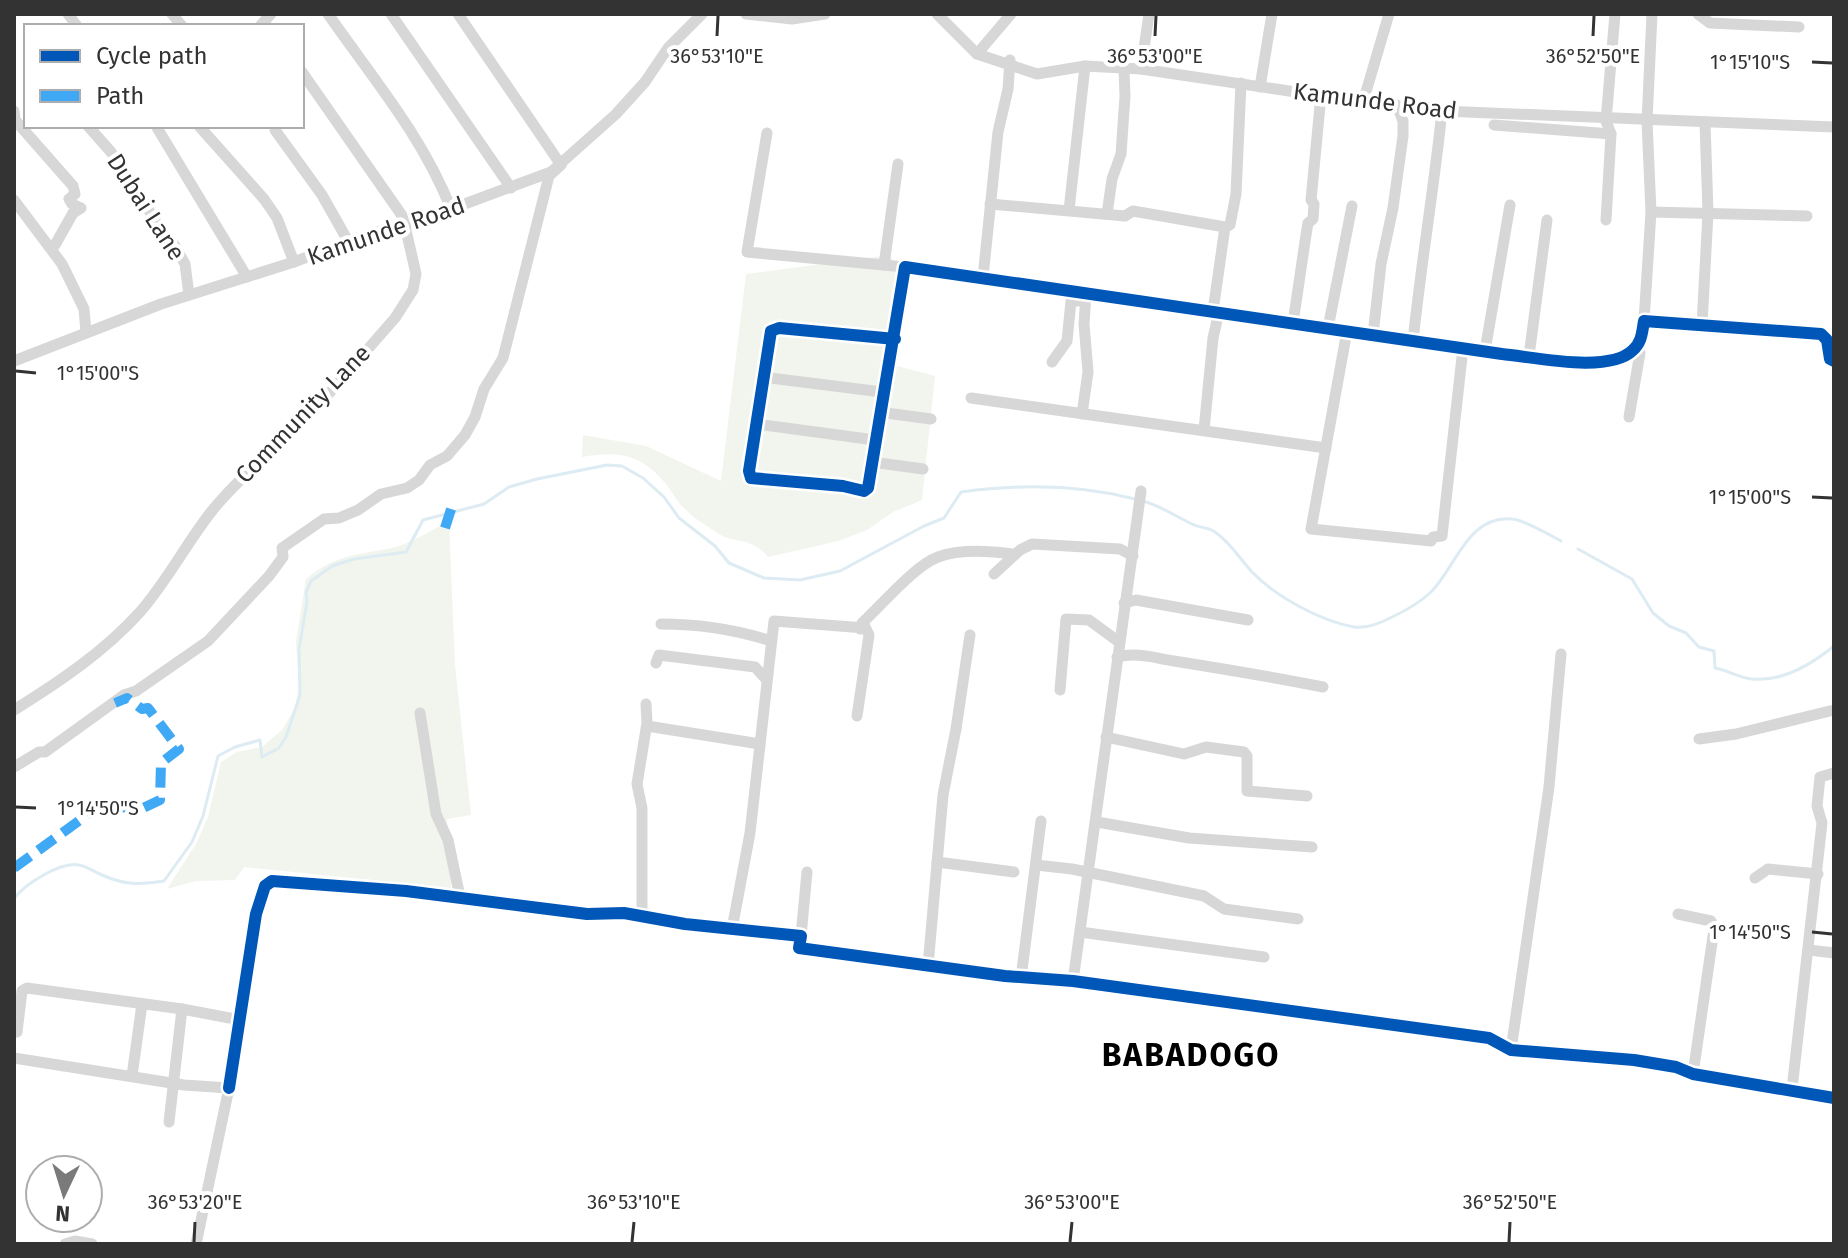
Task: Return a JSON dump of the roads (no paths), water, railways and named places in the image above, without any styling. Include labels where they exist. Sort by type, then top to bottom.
[{"type":"street","points":[[328,14],[410,130],[439,179],[451,209]]},
{"type":"street","points":[[391,14],[511,188]]},
{"type":"street","points":[[14,767],[39,752],[45,752],[119,698],[136,691],[201,647],[269,576],[283,557],[282,548],[324,519],[339,518],[358,510],[381,494],[407,488],[430,465],[447,456],[475,417],[484,389],[503,358],[549,176],[561,165],[458,14]]},
{"type":"street","name":"Kamunde Road","points":[[14,361],[189,295],[538,178],[561,165],[616,114],[645,82],[668,48],[702,14]]},
{"type":"street","points":[[746,14],[792,19],[825,14]]},
{"type":"street","name":"Kamunde Road","points":[[937,14],[977,54],[1037,74],[1085,66],[1141,69],[1442,111],[1834,127]]},
{"type":"street","points":[[977,54],[1011,14]]},
{"type":"street","points":[[1141,69],[1149,14]]},
{"type":"street","points":[[1260,87],[1272,14]]},
{"type":"street","points":[[1606,220],[1611,134],[1606,121],[1615,14]]},
{"type":"street","points":[[767,133],[747,252],[983,277],[1086,298],[1216,311],[1485,351],[1598,363],[1619,359],[1632,352],[1641,340],[1644,321],[1651,212],[1647,121],[1652,14]]},
{"type":"street","points":[[1698,14],[1710,18],[1766,20],[1799,27]]},
{"type":"street","points":[[1363,102],[1386,15]]},
{"type":"street","points":[[983,277],[998,132],[1008,89],[1008,65],[1012,58],[1015,68]]},
{"type":"street","points":[[1069,210],[1085,66]]},
{"type":"street","points":[[1107,214],[1112,179],[1121,154],[1124,69]]},
{"type":"street","name":"Community Lane","points":[[14,710],[86,661],[140,611],[209,514],[233,486],[286,438],[293,425],[311,414],[395,318],[413,290],[416,274],[405,222],[304,75]]},
{"type":"street","points":[[990,204],[1127,216],[1133,211],[1225,227],[1230,225],[1236,194],[1241,83]]},
{"type":"street","points":[[1293,323],[1308,223],[1313,219],[1314,204],[1311,200],[1321,95]]},
{"type":"street","points":[[1373,335],[1381,264],[1403,136],[1403,121],[1397,105]]},
{"type":"street","points":[[14,111],[15,120],[73,186],[75,194],[69,199],[81,208],[73,213],[55,245],[49,246]]},
{"type":"street","points":[[1413,341],[1442,111]]},
{"type":"street","points":[[1702,325],[1708,213],[1705,122]]},
{"type":"street","points":[[1494,125],[1611,134]]},
{"type":"street","name":"Dubai Lane","points":[[90,128],[111,152],[175,246],[185,264],[189,295]]},
{"type":"street","points":[[157,128],[247,277]]},
{"type":"street","points":[[201,128],[264,199],[277,218],[294,262]]},
{"type":"street","points":[[275,130],[322,195],[348,241]]},
{"type":"street","points":[[884,265],[898,164]]},
{"type":"street","points":[[14,200],[62,264],[84,309],[86,332]]},
{"type":"street","points":[[1485,351],[1510,205]]},
{"type":"street","points":[[1328,328],[1352,206]]},
{"type":"street","points":[[1651,212],[1807,216]]},
{"type":"street","points":[[1529,356],[1547,220]]},
{"type":"street","points":[[1204,430],[1225,227]]},
{"type":"street","points":[[895,339],[771,331],[749,471],[751,478],[843,486],[864,491],[868,488],[882,392],[895,339],[905,267]]},
{"type":"street","points":[[1052,362],[1067,341],[1071,301],[1086,298]]},
{"type":"street","points":[[1082,414],[1088,372],[1084,324],[1086,298]]},
{"type":"street","points":[[1644,321],[1821,334],[1827,340],[1830,359],[1834,361]]},
{"type":"street","points":[[1347,331],[1311,529],[1431,541],[1433,537],[1442,536],[1463,348]]},
{"type":"street","points":[[1629,417],[1640,353],[1637,343],[1632,352]]},
{"type":"street","points":[[762,377],[882,392]]},
{"type":"street","points":[[971,398],[1326,448]]},
{"type":"street","points":[[879,412],[931,419]]},
{"type":"street","points":[[757,424],[875,440]]},
{"type":"street","points":[[872,462],[923,469]]},
{"type":"street","points":[[1073,981],[1141,492]]},
{"type":"street","points":[[994,574],[1020,550],[1032,544],[1120,549],[1133,556]]},
{"type":"street","points":[[788,627],[817,632],[864,625],[925,565],[938,557],[991,551],[1012,554]]},
{"type":"street","points":[[1124,603],[1136,600],[1248,620]]},
{"type":"street","points":[[1060,690],[1066,619],[1089,620],[1119,642]]},
{"type":"street","points":[[732,929],[750,833],[774,621],[864,625]]},
{"type":"street","points":[[661,624],[705,624],[771,641]]},
{"type":"street","points":[[857,716],[869,635],[864,625]]},
{"type":"street","points":[[928,966],[943,795],[970,635]]},
{"type":"street","points":[[1511,1050],[1549,787],[1561,654]]},
{"type":"street","points":[[656,663],[659,655],[755,667],[766,679]]},
{"type":"street","points":[[1117,657],[1145,656],[1233,668],[1323,687]]},
{"type":"street","points":[[642,915],[642,808],[637,784],[647,726],[646,704]]},
{"type":"street","points":[[1699,739],[1736,734],[1834,710]]},
{"type":"street","points":[[420,713],[436,814],[448,840],[460,897]]},
{"type":"street","points":[[647,726],[760,744]]},
{"type":"street","points":[[1106,737],[1184,754],[1206,747],[1244,752],[1247,756],[1247,791],[1307,796]]},
{"type":"street","points":[[1792,1089],[1818,874],[1821,820],[1817,806],[1820,777],[1834,773]]},
{"type":"street","points":[[1821,820],[1834,821]]},
{"type":"street","points":[[1021,978],[1041,821]]},
{"type":"street","points":[[1097,822],[1189,838],[1312,847]]},
{"type":"street","points":[[937,862],[1014,872]]},
{"type":"street","points":[[1036,865],[1204,896],[1224,909],[1298,919]]},
{"type":"street","points":[[1755,878],[1768,869],[1818,874]]},
{"type":"street","points":[[807,872],[799,948],[1021,978],[1073,981],[1489,1038],[1511,1050],[1634,1060],[1676,1067],[1693,1074],[1834,1098]]},
{"type":"street","points":[[196,1244],[229,1088],[256,914],[265,886],[272,881],[460,897],[587,914],[624,913],[801,936]]},
{"type":"street","points":[[1678,914],[1711,921],[1714,929],[1693,1074]]},
{"type":"street","points":[[1080,932],[1264,957]]},
{"type":"street","points":[[1809,950],[1834,953]]},
{"type":"street","points":[[17,1032],[24,988],[240,1020]]},
{"type":"street","points":[[132,1076],[142,1004]]},
{"type":"street","points":[[169,1122],[182,1009]]},
{"type":"street","points":[[14,1058],[174,1083],[229,1088]]},
{"type":"street","points":[[65,1244],[75,1241],[91,1244]]},
{"type":"waterway","points":[[14,899],[43,875],[71,865],[125,882],[164,881],[192,842],[203,816],[218,756],[260,740],[262,757],[279,748],[286,737],[300,695],[299,649],[306,593],[311,581],[332,566],[354,559],[406,552],[423,520],[484,504],[509,487],[607,465],[622,466],[643,478],[664,497],[679,518],[715,546],[729,563],[764,578],[800,580],[840,571],[944,518],[961,492],[1048,487],[1092,490],[1135,499]]},
{"type":"waterway","points":[[1143,501],[1215,532],[1252,572],[1285,598],[1327,619],[1354,627],[1380,623],[1422,600],[1439,582],[1473,534],[1484,525],[1512,519],[1561,541]]},
{"type":"waterway","points":[[1578,549],[1632,579],[1653,613],[1669,626],[1686,633],[1699,647],[1714,651],[1715,668],[1747,678],[1775,678],[1807,665],[1834,646]]},
{"type":"district","name":"BABADOGO","points":[[1191,1055]]}]
